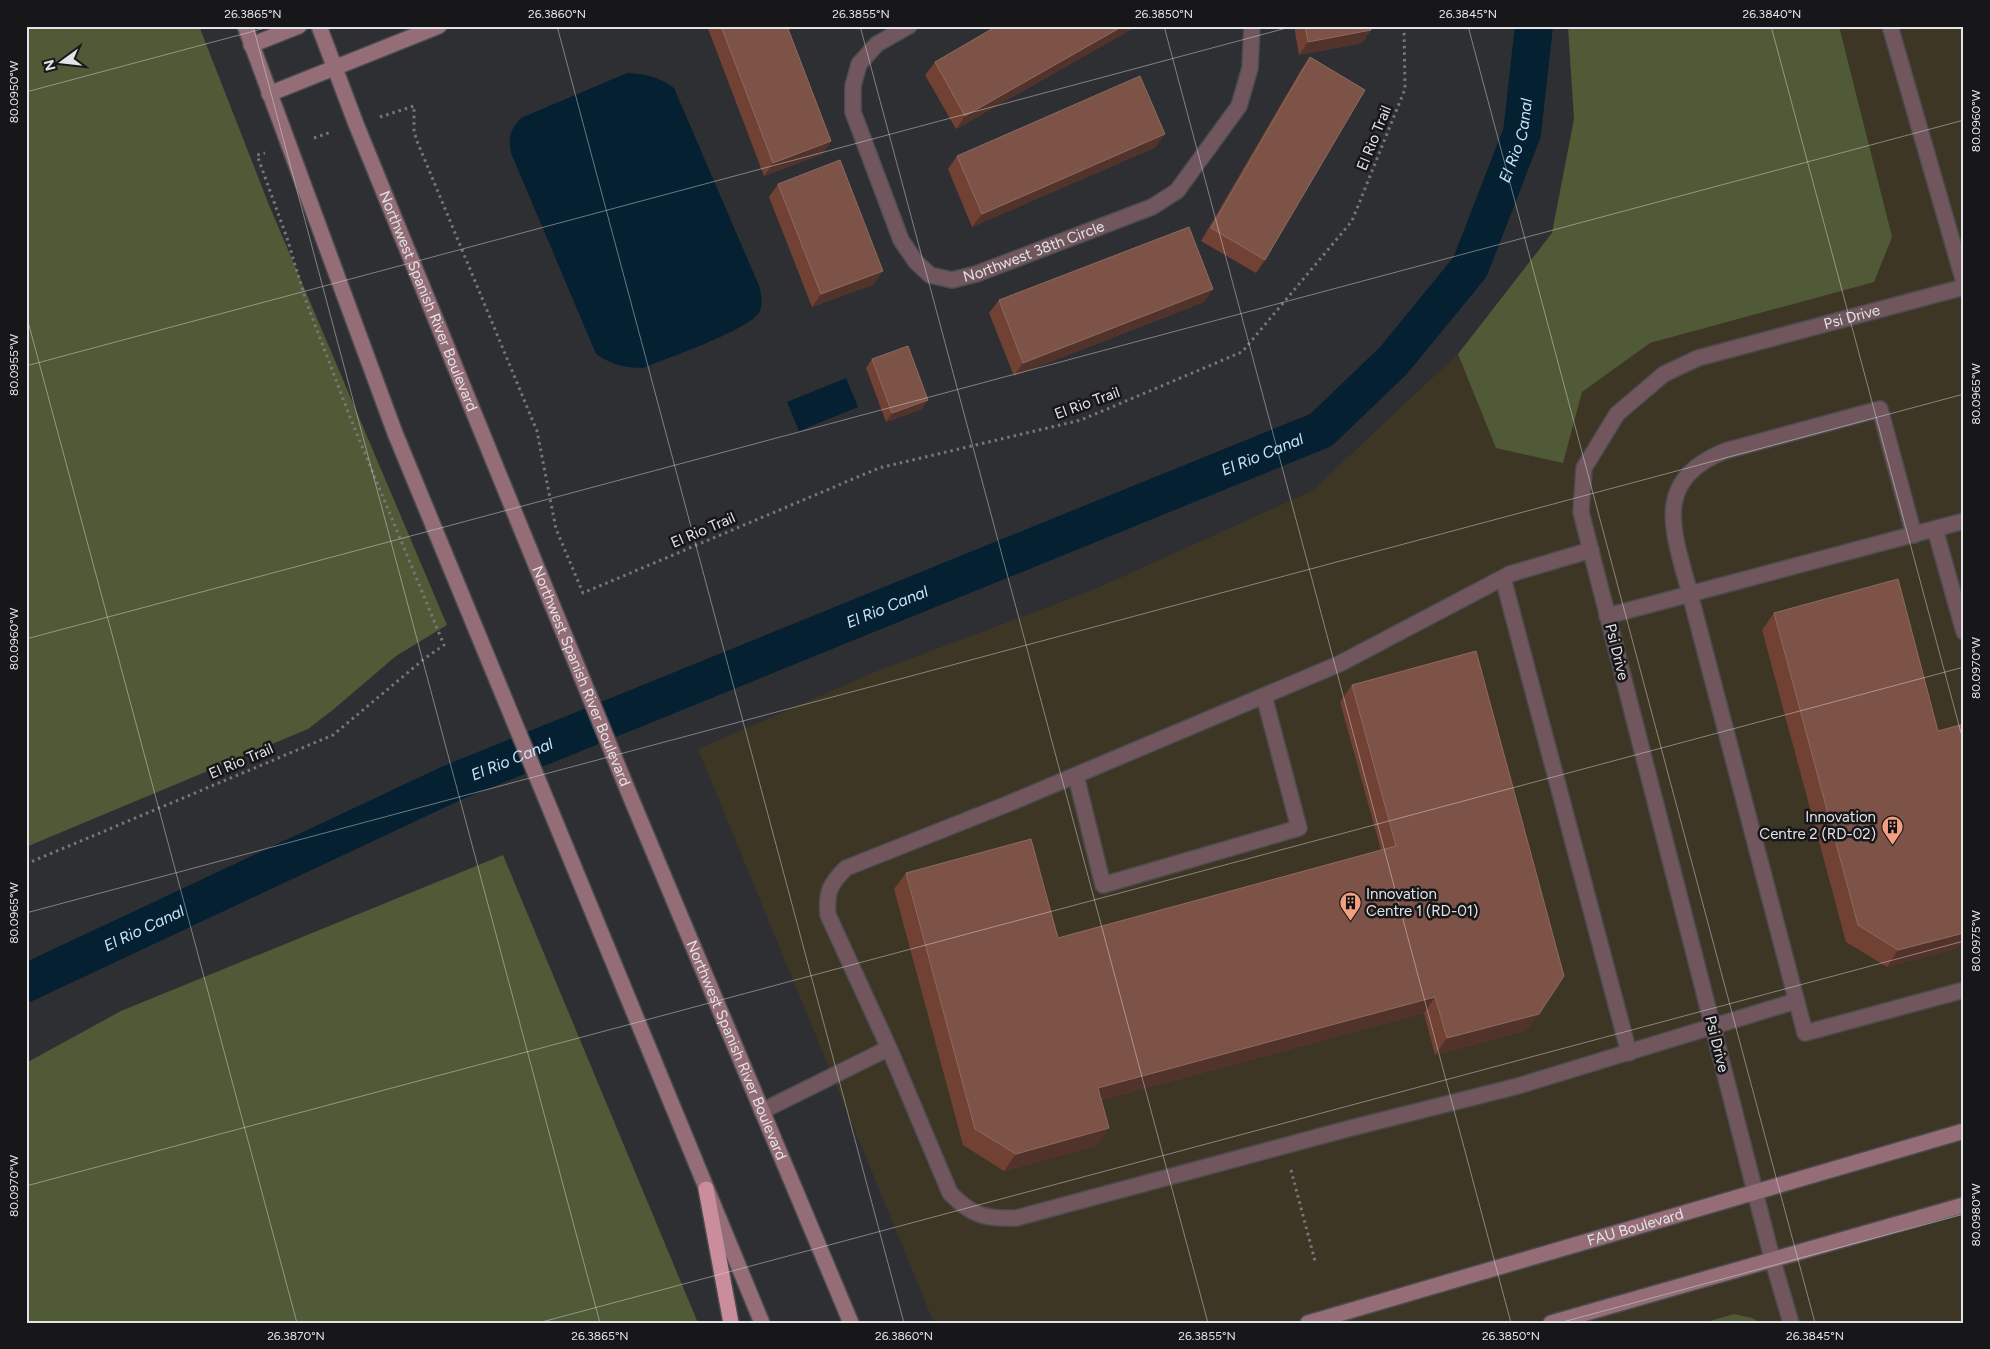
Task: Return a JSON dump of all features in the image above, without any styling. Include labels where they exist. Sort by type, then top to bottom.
[{"type":"highway","points":[[706,1189],[731,1323]]},
{"type":"main road","points":[[244,26],[395,433],[762,1323]]},
{"type":"main road","points":[[251,45],[299,26]]},
{"type":"main road","name":"Northwest Spanish River Boulevard","points":[[319,26],[360,134],[634,803],[851,1323]]},
{"type":"main road","points":[[269,94],[439,26]]},
{"type":"main road","name":"FAU Boulevard","points":[[1308,1323],[1964,1131]]},
{"type":"main road","points":[[1551,1323],[1772,1258],[1964,1205]]},
{"type":"street","name":"Northwest 38th Circle","points":[[910,26],[877,44],[859,64],[853,86],[853,112],[901,240],[916,262],[930,274],[952,280],[976,274],[1152,207],[1177,191],[1239,106],[1250,68],[1252,26]]},
{"type":"street","points":[[1890,26],[1964,282]]},
{"type":"street","name":"Psi Drive","points":[[1791,1323],[1754,1193],[1581,512],[1584,468],[1617,414],[1664,374],[1698,358],[1964,287]]},
{"type":"street","points":[[1914,535],[1880,408],[1725,451],[1705,459],[1690,470],[1680,487],[1672,520],[1805,1033],[1964,990]]},
{"type":"street","points":[[1607,616],[1964,521]]},
{"type":"street","points":[[1935,529],[1964,632]]},
{"type":"street","points":[[1591,550],[1502,578],[1339,664],[1076,776],[846,868],[834,880],[826,897],[828,915],[889,1048],[950,1193],[964,1208],[980,1216],[1016,1218],[1518,1086],[1796,1001]]},
{"type":"street","points":[[1502,578],[1629,1053]]},
{"type":"street","points":[[1076,776],[1102,885],[1299,828],[1264,696]]},
{"type":"street","points":[[762,1111],[889,1048]]},
{"type":"path","name":"El Rio Trail","points":[[414,106],[414,132],[417,141],[537,431],[556,529],[584,593],[879,468],[1081,420],[1242,352],[1352,221],[1406,89],[1404,26]]},
{"type":"path","name":"El Rio Trail","points":[[26,864],[334,735],[424,659],[444,646],[350,417],[310,311],[287,238],[257,155]]},
{"type":"path","points":[[1284,1146],[1314,1261]]},
{"type":"shaded area","points":[[1568,26],[1964,26],[1964,1323],[934,1323],[698,749],[875,672],[1093,590],[1312,491],[1461,351],[1552,233],[1574,119]]},
{"type":"green space","points":[[26,26],[199,26],[269,205],[447,625],[396,656],[308,729],[26,847]]},
{"type":"green space","points":[[1568,26],[1839,26],[1892,237],[1874,282],[1650,343],[1582,392],[1563,463],[1496,448],[1458,354],[1552,233],[1574,119]]},
{"type":"green space","points":[[503,855],[698,1323],[26,1323],[26,1063],[121,1011]]},
{"type":"green space","points":[[1734,1314],[1752,1318],[1761,1323],[1703,1323]]},
{"type":"water","points":[[627,73],[652,77],[674,88],[760,288],[761,300],[760,311],[754,318],[741,326],[707,343],[643,368],[619,365],[596,354],[511,153],[510,142],[512,130],[521,118]]},
{"type":"water","points":[[846,378],[858,407],[799,431],[787,402]]},
{"type":"building","points":[[721,26],[787,26],[831,141],[773,163]]},
{"type":"building","points":[[997,26],[1123,26],[965,116],[935,62]]},
{"type":"building","points":[[1305,26],[1370,26],[1371,30],[1308,42]]},
{"type":"building","points":[[1310,57],[1365,90],[1265,260],[1211,228]]},
{"type":"building","points":[[1140,76],[1165,134],[982,214],[957,156]]},
{"type":"building","points":[[840,160],[883,271],[821,294],[778,184]]},
{"type":"building","points":[[1189,227],[1213,289],[1023,363],[999,300]]},
{"type":"building","points":[[908,346],[928,400],[892,413],[872,359]]},
{"type":"building","name":"Innovation Centre 2 (RD-02)","points":[[1898,579],[1938,731],[1964,724],[1964,933],[1898,950],[1858,925],[1774,613]]},
{"type":"building","name":"Innovation Centre 1 (RD-01)","points":[[1476,651],[1564,976],[1539,1014],[1447,1038],[1435,997],[1098,1088],[1109,1128],[1016,1154],[975,1129],[906,873],[1031,839],[1058,938],[1396,846],[1352,685]]},
{"type":"waterway","name":"El Rio Canal","points":[[26,983],[452,783],[1321,430],[1393,361],[1470,267],[1522,133],[1534,26]]},
{"type":"place","name":"Innovation Centre 2 (RD-02)","points":[[1892,845]]},
{"type":"place","name":"Innovation Centre 1 (RD-01)","points":[[1350,922]]}]
